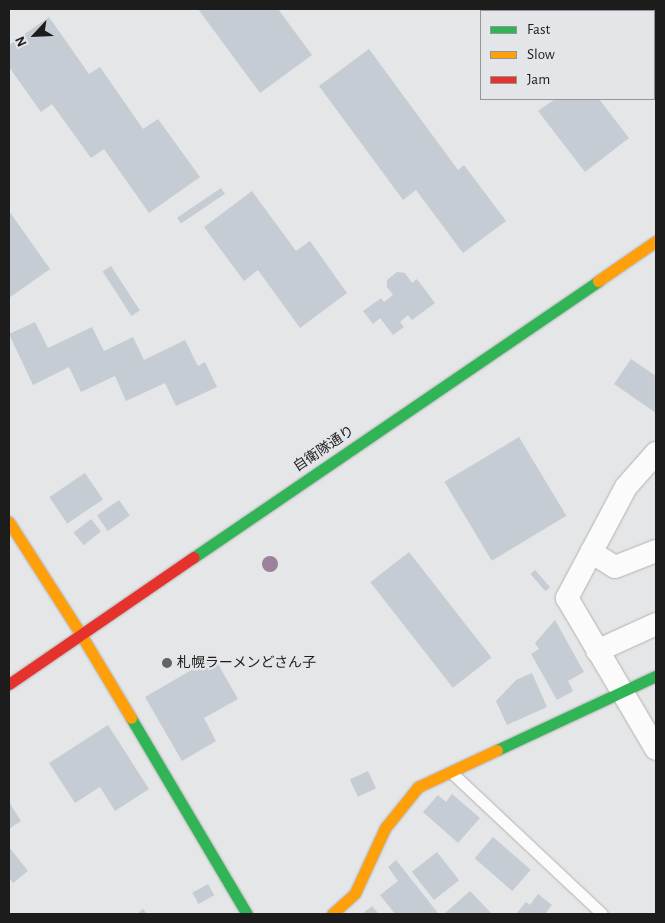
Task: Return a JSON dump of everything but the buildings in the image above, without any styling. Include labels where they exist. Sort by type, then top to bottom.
[{"type":"street","name":"自衛隊通り","points":[[9,684],[80,633],[656,241]]},
{"type":"street","points":[[656,453],[626,486],[567,598],[656,749]]},
{"type":"street","points":[[9,522],[80,633],[247,914]]},
{"type":"street","points":[[591,552],[615,568],[656,551]]},
{"type":"street","points":[[598,651],[656,624]]},
{"type":"street","points":[[332,914],[355,893],[385,828],[418,787],[656,676]]},
{"type":"lane","points":[[450,772],[602,914]]},
{"type":"traffic: fast","points":[[194,557],[598,281]]},
{"type":"traffic: fast","points":[[497,750],[656,676]]},
{"type":"traffic: fast","points":[[131,718],[247,914]]},
{"type":"traffic: slow","points":[[598,281],[656,241]]},
{"type":"traffic: slow","points":[[9,522],[80,633],[131,718]]},
{"type":"traffic: slow","points":[[332,914],[355,893],[385,828],[418,787],[497,750]]},
{"type":"traffic: jam","points":[[9,684],[194,557]]},
{"type":"place","name":"札幌ラーメンどさん子","points":[[167,663]]}]
